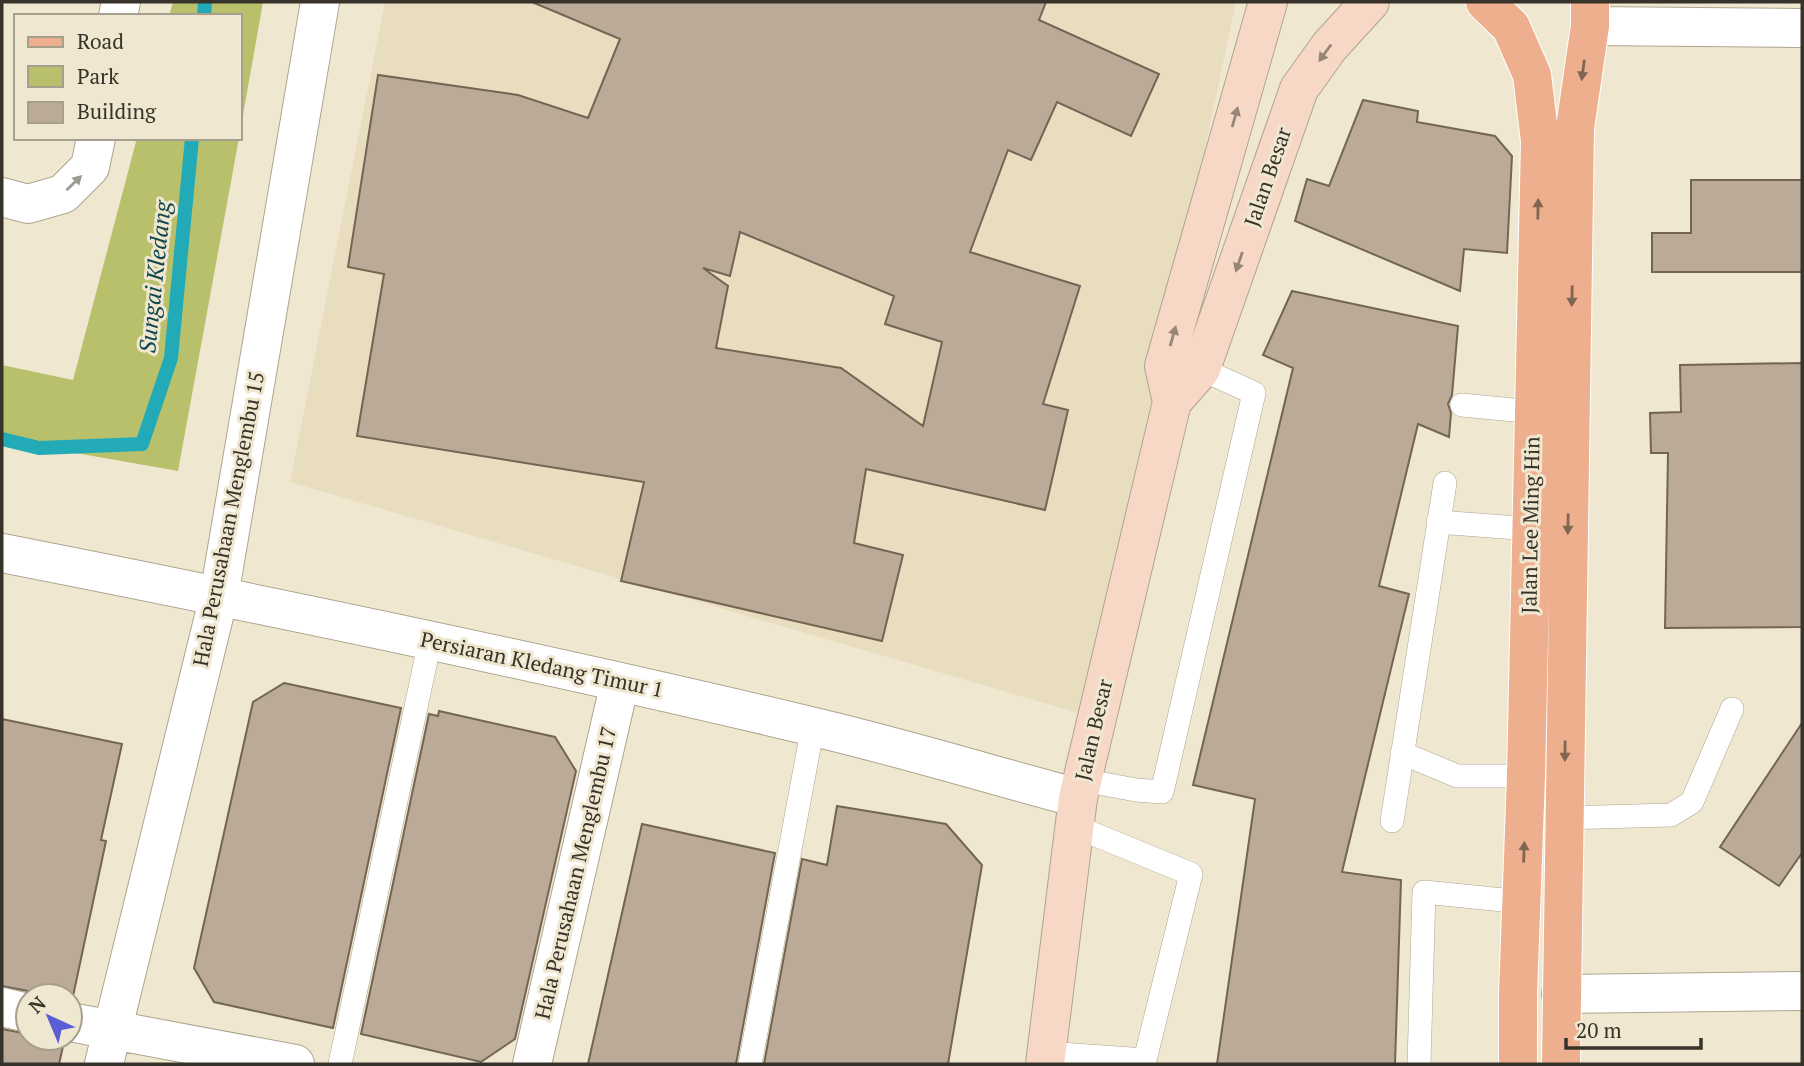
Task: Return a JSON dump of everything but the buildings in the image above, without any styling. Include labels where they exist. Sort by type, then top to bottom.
[{"type":"main road","name":"Jalan Besar","points":[[1046,1058],[1078,801],[1172,402],[1164,366],[1268,2]]},
{"type":"main road","name":"Jalan Besar","points":[[1172,402],[1201,369],[1299,89],[1329,47],[1370,2]]},
{"type":"main road","name":"Jalan Lee Ming Hin","points":[[1485,2],[1511,27],[1532,75],[1540,141],[1518,1064]]},
{"type":"main road","name":"Jalan Lee Ming Hin","points":[[1561,1064],[1575,128],[1590,14]]},
{"type":"street","name":"Hala Perusahaan Menglembu 15","points":[[108,1048],[219,596],[320,2]]},
{"type":"street","points":[[1590,14],[1802,28]]},
{"type":"street","points":[[15,201],[63,194],[90,167],[96,140]]},
{"type":"street","name":"Persiaran Kledang Timur 1","points":[[2,553],[430,641],[813,726],[1078,801]]},
{"type":"street","name":"Hala Perusahaan Menglembu 17","points":[[532,1064],[620,682]]},
{"type":"street","points":[[1561,994],[1802,991]]},
{"type":"street","points":[[84,1032],[108,1048],[295,1064]]},
{"type":"lane","points":[[1078,801],[1136,790],[1162,792],[1254,393],[1201,369]]},
{"type":"lane","points":[[1462,405],[1534,412]]},
{"type":"lane","points":[[1392,821],[1444,483]]},
{"type":"lane","points":[[1438,522],[1531,529]]},
{"type":"lane","points":[[340,1064],[430,641]]},
{"type":"lane","points":[[1563,818],[1671,815],[1692,802],[1732,709]]},
{"type":"lane","points":[[750,1064],[813,726]]},
{"type":"lane","points":[[1402,753],[1457,776],[1526,776]]},
{"type":"lane","points":[[1046,1058],[1145,1060],[1191,874],[1078,801]]},
{"type":"lane","points":[[1419,1064],[1424,892],[1522,902]]},
{"type":"shaded area","points":[[385,2],[1236,2],[1085,715],[290,482]]},
{"type":"green space","points":[[173,2],[263,2],[242,121],[242,14],[170,14]]},
{"type":"green space","points":[[136,140],[239,140],[178,471],[2,440],[2,365],[73,380]]},
{"type":"waterway","name":"Sungai Kledang","points":[[204,14],[205,2]]},
{"type":"waterway","name":"Sungai Kledang","points":[[2,439],[39,448],[142,444],[171,358],[192,140]]}]
